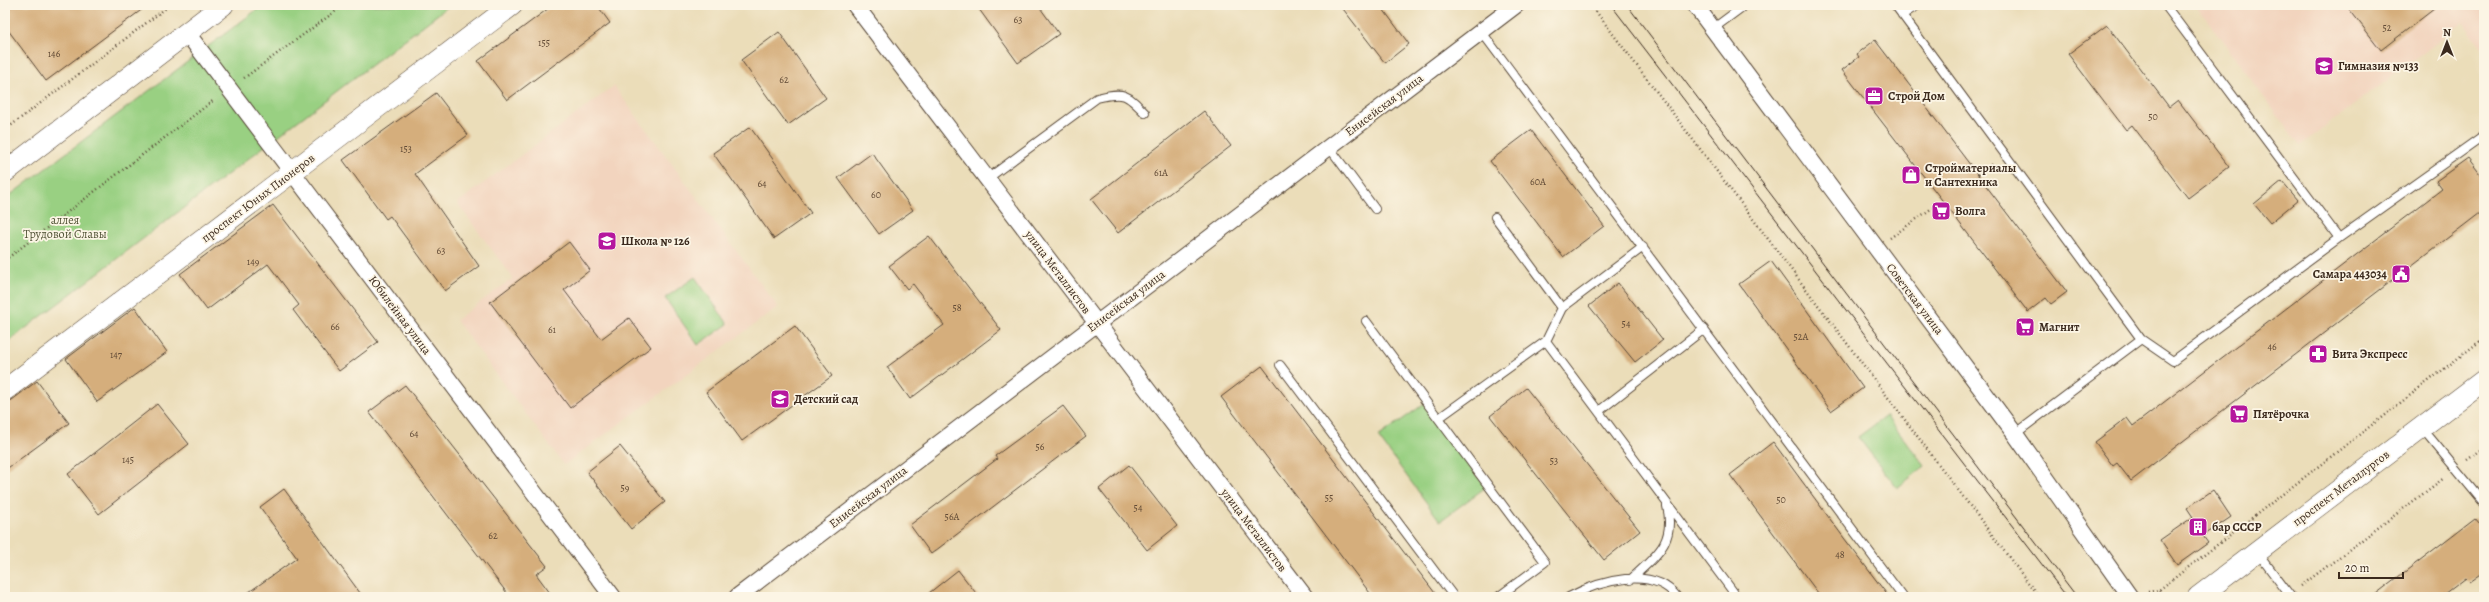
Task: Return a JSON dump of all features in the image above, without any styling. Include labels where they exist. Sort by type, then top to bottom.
[{"type":"street","points":[[5,172],[223,5]]},
{"type":"street","name":"проспект Юных Пионеров","points":[[5,390],[512,5]]},
{"type":"street","name":"улица Металлистов","points":[[854,5],[1305,597]]},
{"type":"street","name":"Енисейская улица","points":[[737,597],[1516,5]]},
{"type":"street","name":"Советская улица","points":[[1695,5],[1714,28],[2015,434],[2130,597]]},
{"type":"street","name":"Юбилейная улица","points":[[187,32],[228,89],[613,597]]},
{"type":"street","name":"проспект Металлургов","points":[[2198,597],[2484,380]]},
{"type":"lane","points":[[1714,28],[1745,5]]},
{"type":"lane","points":[[1896,5],[2141,339],[2173,361],[2339,238],[2484,135]]},
{"type":"lane","points":[[1902,15],[1918,5]]},
{"type":"lane","points":[[2165,5],[2339,238]]},
{"type":"lane","points":[[1481,31],[1903,597]]},
{"type":"lane","points":[[987,179],[1097,98],[1113,94],[1130,96],[1145,113]]},
{"type":"lane","points":[[1329,147],[1374,209]]},
{"type":"lane","points":[[1495,217],[1562,308]]},
{"type":"lane","points":[[1439,418],[1546,341],[1562,308],[1643,247]]},
{"type":"lane","points":[[1366,321],[1545,562],[1498,597]]},
{"type":"lane","points":[[1599,411],[1704,329]]},
{"type":"lane","points":[[2015,434],[2141,339]]},
{"type":"lane","points":[[1546,341],[1737,597]]},
{"type":"lane","points":[[1280,365],[1454,597]]},
{"type":"lane","points":[[2421,428],[2457,468],[2484,503]]},
{"type":"lane","points":[[1630,580],[1658,553],[1670,534],[1670,518],[1666,502]]},
{"type":"lane","points":[[2257,552],[2290,596]]},
{"type":"lane","points":[[1569,597],[1593,587],[1630,580],[1655,581],[1668,587],[1677,597]]},
{"type":"path","points":[[5,130],[170,5]]},
{"type":"path","points":[[5,260],[228,89],[344,5]]},
{"type":"path","points":[[1591,5],[2039,597]]},
{"type":"path","points":[[1978,175],[2004,153]]},
{"type":"path","points":[[1877,247],[1942,201]]},
{"type":"path","points":[[2166,597],[2159,590],[2484,338]]},
{"type":"path","points":[[2290,596],[2484,448]]},
{"type":"shaded area","name":"Гимназия №133","points":[[2196,5],[2484,5],[2484,50],[2463,22],[2300,146]]},
{"type":"shaded area","name":"Школа № 126","points":[[614,86],[778,307],[564,465],[456,320],[513,278],[457,203]]},
{"type":"green space","name":"аллея Трудовой Славы","points":[[263,5],[450,5],[5,344],[5,199]]},
{"type":"green space","points":[[695,277],[728,324],[698,345],[665,298]]},
{"type":"green space","points":[[1424,404],[1486,487],[1440,521],[1378,437]]},
{"type":"green space","points":[[1886,416],[1925,466],[1897,488],[1858,437]]},
{"type":"building","points":[[14,5],[148,5],[46,81],[5,26],[5,11]]},
{"type":"building","points":[[553,5],[597,5],[610,23],[507,100],[478,61]]},
{"type":"building","points":[[976,5],[1038,5],[1059,34],[1018,63]]},
{"type":"building","points":[[1340,5],[1380,5],[1409,44],[1385,63]]},
{"type":"building","points":[[2346,5],[2439,5],[2381,50]]},
{"type":"building","points":[[2107,25],[2169,107],[2178,100],[2229,167],[2188,198],[2132,125],[2126,130],[2068,54]]},
{"type":"building","points":[[779,32],[826,98],[788,125],[741,60]]},
{"type":"building","points":[[1875,40],[2067,292],[2051,304],[2046,298],[2028,312],[1842,70],[1859,57],[1857,54]]},
{"type":"building","points":[[436,93],[468,135],[415,174],[479,266],[445,291],[390,216],[386,219],[343,160]]},
{"type":"building","points":[[1204,111],[1231,146],[1118,233],[1091,199]]},
{"type":"building","points":[[750,127],[811,213],[774,239],[713,153]]},
{"type":"building","points":[[1531,130],[1604,226],[1563,257],[1490,161]]},
{"type":"building","points":[[872,153],[913,210],[879,234],[838,178]]},
{"type":"building","points":[[2468,158],[2484,179],[2484,210],[2131,481],[2117,463],[2113,466],[2095,442],[2127,418],[2133,426],[2442,189],[2436,181]]},
{"type":"building","points":[[2282,181],[2298,200],[2270,223],[2254,204]]},
{"type":"building","points":[[273,205],[378,342],[339,371],[293,310],[299,305],[268,264],[207,310],[180,274]]},
{"type":"building","points":[[929,236],[1001,330],[910,399],[887,367],[944,325],[913,284],[907,289],[889,266]]},
{"type":"building","points":[[569,242],[590,270],[564,290],[601,339],[629,318],[651,347],[570,408],[490,302]]},
{"type":"building","points":[[1771,261],[1863,388],[1831,411],[1739,284]]},
{"type":"building","points":[[1618,283],[1663,340],[1635,362],[1589,306]]},
{"type":"building","points":[[135,307],[167,352],[97,402],[66,359]]},
{"type":"building","points":[[795,326],[832,376],[742,441],[706,392]]},
{"type":"building","points":[[1262,366],[1438,597],[1373,597],[1221,397]]},
{"type":"building","points":[[37,381],[69,423],[5,470],[5,402],[12,400]]},
{"type":"building","points":[[405,385],[547,566],[536,574],[553,597],[510,597],[369,412]]},
{"type":"building","points":[[1526,388],[1640,531],[1604,560],[1490,416]]},
{"type":"building","points":[[157,404],[189,444],[99,514],[68,474]]},
{"type":"building","points":[[1063,406],[1086,436],[931,554],[910,525],[997,459],[995,456]]},
{"type":"building","points":[[1773,442],[1889,597],[1821,597],[1730,475]]},
{"type":"building","points":[[620,446],[665,502],[631,529],[587,472]]},
{"type":"building","points":[[1129,465],[1177,526],[1147,550],[1099,489]]},
{"type":"building","points":[[284,489],[363,597],[242,597],[297,558],[260,507]]},
{"type":"building","name":"бар СССР","points":[[2213,490],[2231,517],[2203,536],[2208,543],[2177,565],[2160,540],[2193,517],[2187,508]]},
{"type":"building","points":[[2475,518],[2484,529],[2484,572],[2470,582],[2466,578],[2441,597],[2372,597]]},
{"type":"building","points":[[958,570],[979,597],[924,597]]},
{"type":"tram line","points":[[1611,5],[2067,597]]},
{"type":"tram line","points":[[1627,5],[2077,597]]},
{"type":"place","name":"Гимназия №133","points":[[2324,66]]},
{"type":"place","name":"Строй Дом","points":[[1874,96]]},
{"type":"place","name":"Стройматериалы и Сантехника","points":[[1911,175]]},
{"type":"place","name":"Волга","points":[[1941,211]]},
{"type":"place","name":"Школа № 126","points":[[607,241]]},
{"type":"place","name":"Самара 443034","points":[[2401,274]]},
{"type":"place","name":"Магнит","points":[[2025,327]]},
{"type":"place","name":"Вита Экспресс","points":[[2318,354]]},
{"type":"place","name":"Детский сад","points":[[780,399]]},
{"type":"place","name":"Пятёрочка","points":[[2239,414]]},
{"type":"place","name":"бар СССР","points":[[2198,527]]}]
